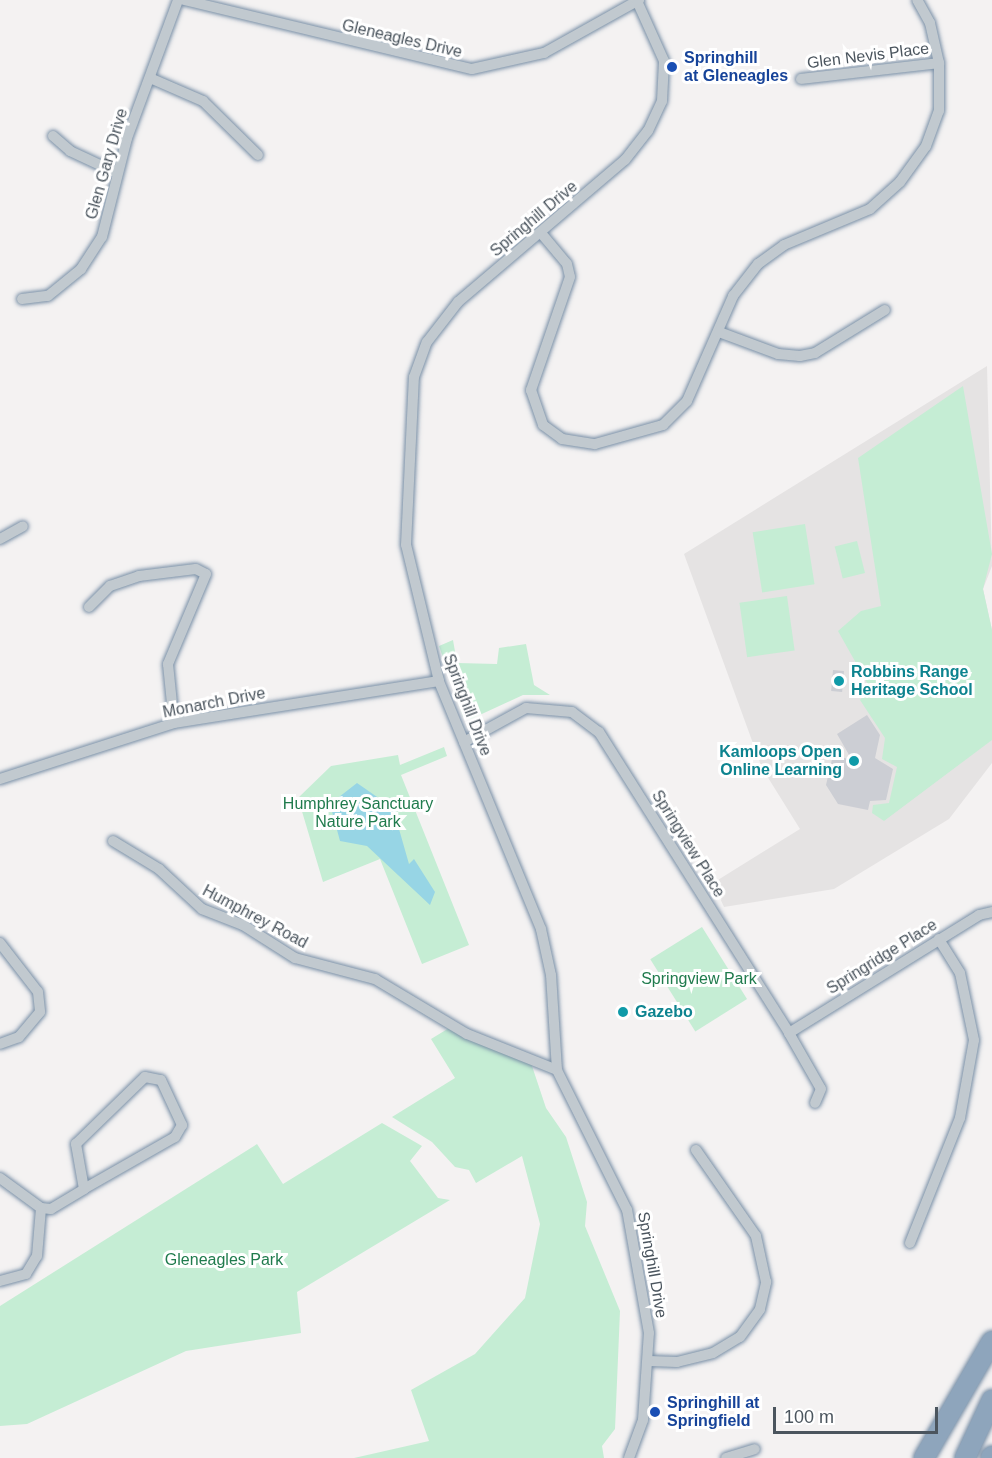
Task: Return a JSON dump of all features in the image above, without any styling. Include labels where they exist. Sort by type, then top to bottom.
[{"type":"highway","points":[[924,1458],[992,1341]]},
{"type":"highway","points":[[965,1458],[992,1400]]},
{"type":"street","name":"Glen Gary Drive","points":[[22,298],[48,296],[81,269],[102,237],[117,174],[178,0]]},
{"type":"street","name":"Gleneagles Drive","points":[[184,0],[472,69],[544,53],[638,0]]},
{"type":"street","name":"Springhill Drive","points":[[629,1458],[643,1420],[649,1361],[643,1284],[627,1210],[557,1070],[551,975],[541,929],[439,681],[406,545],[414,377],[427,342],[458,302],[626,160],[648,131],[662,101],[664,61],[638,0]]},
{"type":"street","points":[[541,233],[567,264],[570,277],[531,390],[534,410],[554,435],[595,444],[663,425],[687,401],[733,296],[758,264],[784,244],[870,208],[900,182],[926,146],[939,111],[939,63],[930,23],[917,0]]},
{"type":"street","name":"Glen Nevis Place","points":[[801,79],[939,63]]},
{"type":"street","points":[[150,78],[202,101],[258,155]]},
{"type":"street","points":[[53,136],[70,151],[117,174]]},
{"type":"street","points":[[719,332],[778,354],[800,356],[815,353],[885,310]]},
{"type":"street","points":[[0,539],[23,526]]},
{"type":"street","points":[[89,607],[110,586],[139,576],[196,569],[206,574],[168,664],[174,723]]},
{"type":"street","name":"Monarch Drive","points":[[0,779],[174,723],[439,681]]},
{"type":"street","name":"Springview Place","points":[[464,742],[526,708],[572,712],[587,720],[789,1034],[821,1089],[816,1103]]},
{"type":"street","name":"Humphrey Road","points":[[113,841],[159,869],[202,909],[243,925],[295,958],[375,979],[467,1034],[557,1070]]},
{"type":"street","name":"Springridge Place","points":[[789,1034],[939,939],[992,912]]},
{"type":"street","points":[[910,1243],[960,1118],[974,1040],[960,973],[939,939]]},
{"type":"street","points":[[0,943],[38,992],[40,1012],[19,1037],[0,1044]]},
{"type":"street","points":[[0,1178],[40,1208],[51,1209],[175,1137],[182,1125],[179,1110],[161,1080],[145,1077],[132,1085],[76,1144],[84,1189]]},
{"type":"street","points":[[649,1361],[678,1362],[713,1353],[740,1337],[762,1300],[764,1257],[756,1236],[696,1150]]},
{"type":"street","points":[[0,1281],[26,1274],[37,1256],[40,1208]]},
{"type":"street","points":[[726,1458],[755,1449]]},
{"type":"shaded area","points":[[987,366],[992,566],[983,589],[992,630],[992,763],[949,819],[834,889],[724,907],[713,883],[800,829],[762,768],[684,554]]},
{"type":"green space","points":[[963,386],[992,554],[983,589],[992,630],[992,740],[884,821],[872,813],[873,805],[889,803],[897,767],[882,759],[885,738],[860,700],[870,688],[838,631],[861,611],[881,606],[858,458]]},
{"type":"green space","points":[[805,524],[815,584],[762,593],[753,532]]},
{"type":"green space","points":[[857,541],[865,573],[843,579],[835,547]]},
{"type":"green space","points":[[787,596],[795,650],[747,657],[739,603]]},
{"type":"green space","points":[[453,640],[457,663],[497,664],[499,648],[526,644],[534,685],[550,695],[523,695],[471,719],[463,717],[439,646]]},
{"type":"green space","name":"Humphrey Sanctuary Nature Park","points":[[444,747],[447,756],[401,775],[469,945],[422,964],[380,859],[323,882],[298,798],[331,766],[398,755],[400,765]]},
{"type":"green space","name":"Springview Park","points":[[702,927],[747,999],[695,1031],[650,959]]},
{"type":"green space","points":[[454,1025],[530,1060],[546,1108],[566,1137],[587,1202],[585,1226],[620,1311],[615,1429],[602,1446],[604,1458],[354,1458],[429,1441],[411,1390],[475,1354],[525,1298],[540,1224],[522,1156],[476,1183],[469,1170],[455,1167],[432,1142],[392,1117],[455,1078],[431,1039]]},
{"type":"green space","name":"Gleneagles Park","points":[[382,1123],[422,1146],[410,1161],[438,1198],[450,1200],[297,1292],[301,1333],[186,1351],[27,1424],[0,1426],[0,1306],[257,1144],[283,1184]]},
{"type":"water","points":[[357,783],[393,808],[409,864],[414,859],[435,892],[430,905],[367,846],[340,841],[330,804]]},
{"type":"building","name":"Robbins Range Heritage School","points":[[833,670],[844,671],[842,692],[831,691]]},
{"type":"building","name":"Kamloops Open Online Learning","points":[[867,715],[880,735],[875,758],[893,769],[886,800],[870,801],[868,810],[838,804],[826,785],[833,755],[852,760],[837,734]]},
{"type":"place","name":"Springhill at Gleneagles","points":[[672,67]]},
{"type":"place","name":"Robbins Range Heritage School","points":[[839,681]]},
{"type":"place","name":"Kamloops Open Online Learning","points":[[854,761]]},
{"type":"place","name":"Gazebo","points":[[623,1012]]},
{"type":"place","name":"Springhill at Springfield","points":[[655,1412]]}]
